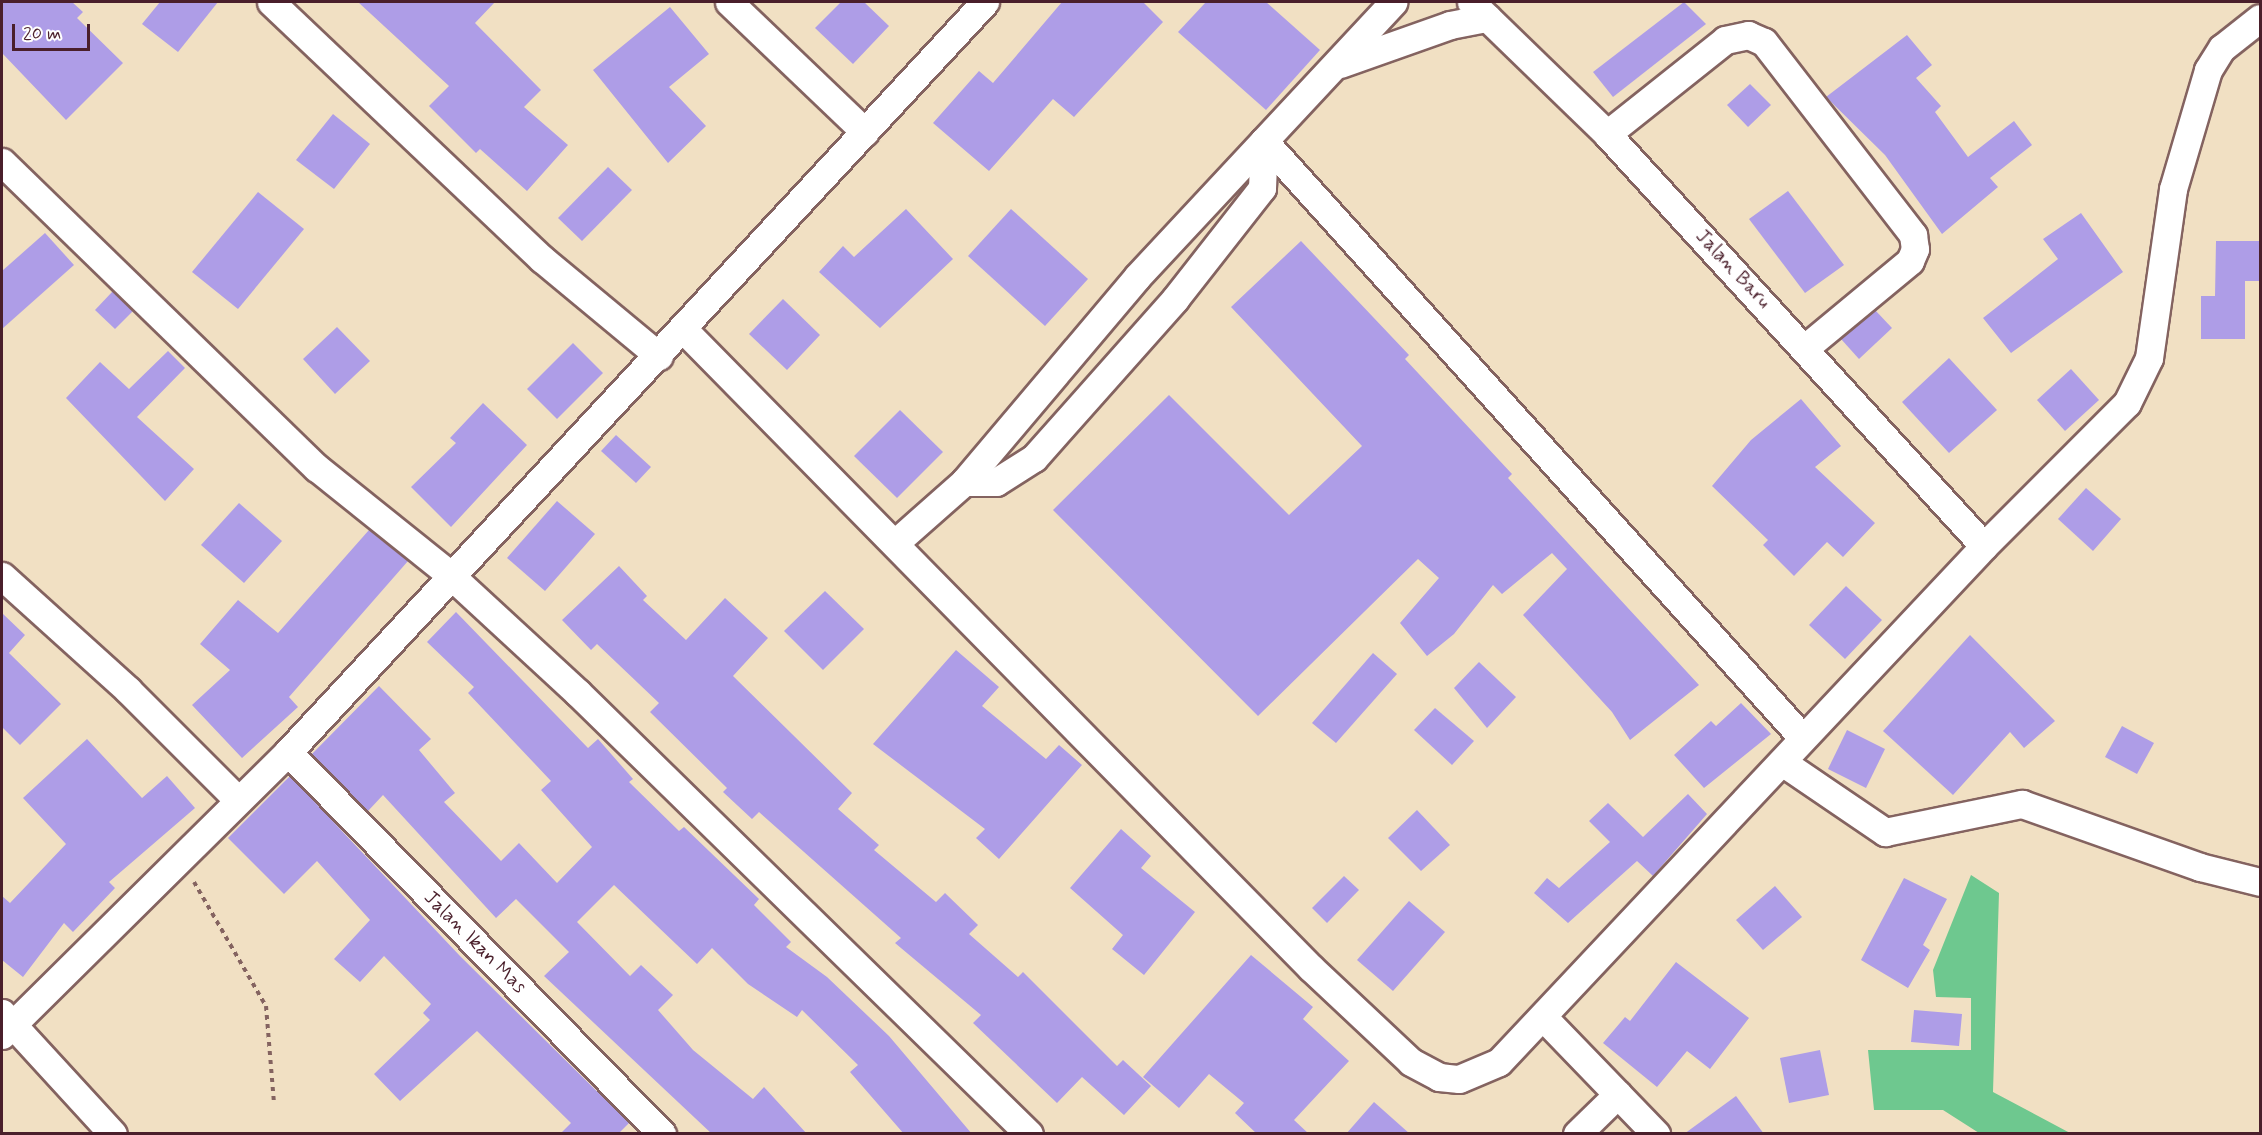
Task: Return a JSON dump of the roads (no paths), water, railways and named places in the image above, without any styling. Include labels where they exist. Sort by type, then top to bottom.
[{"type":"street","points":[[271,2],[542,259],[659,356]]},
{"type":"street","points":[[729,2],[865,132]]},
{"type":"street","points":[[113,1134],[5,1024],[288,752],[448,573],[684,330],[986,2]]},
{"type":"street","points":[[895,543],[964,482],[1137,277],[1338,65],[1393,2]]},
{"type":"street","points":[[1338,65],[1450,25],[1479,10]]},
{"type":"street","name":"Jalan Baru","points":[[1479,10],[1607,135],[1806,347],[1984,546]]},
{"type":"street","points":[[684,330],[1311,968],[1412,1062],[1439,1077],[1459,1080],[1484,1072],[1543,1017],[1782,762],[1802,737],[1984,546],[2127,404],[2149,357],[2173,189],[2208,70],[2222,48],[2260,18]]},
{"type":"street","points":[[1607,135],[1725,40],[1748,35],[1764,42],[1913,235],[1915,249],[1910,261],[1806,347]]},
{"type":"street","points":[[964,482],[996,482],[1034,458],[1175,299],[1262,188],[1264,141]]},
{"type":"street","points":[[1264,141],[1802,737]]},
{"type":"street","points":[[2,162],[317,468],[448,573],[1029,1134]]},
{"type":"street","points":[[2,576],[237,799]]},
{"type":"street","name":"Jalan Ikan Mas","points":[[288,752],[662,1134]]},
{"type":"street","points":[[1782,762],[1885,832],[2022,804],[2200,867],[2260,882]]},
{"type":"street","points":[[1543,1017],[1656,1134]]},
{"type":"street","points":[[1577,1134],[1618,1094]]}]
